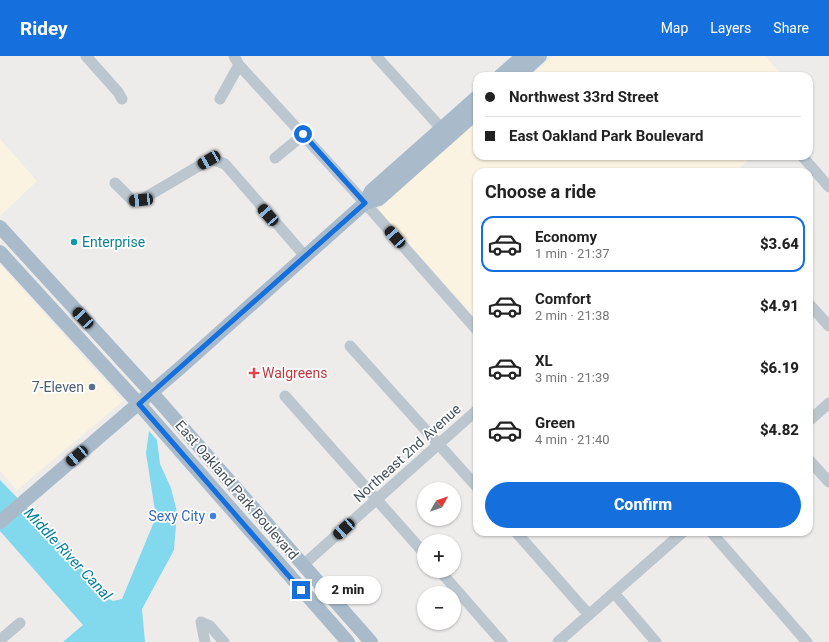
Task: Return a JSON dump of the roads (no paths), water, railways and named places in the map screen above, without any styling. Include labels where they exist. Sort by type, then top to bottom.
[{"type":"main road","points":[[507,72],[524,62]]},
{"type":"main road","points":[[0,522],[139,404],[365,203],[371,191],[473,101]]},
{"type":"main road","points":[[365,203],[379,199],[473,116]]},
{"type":"main road","name":"East Oakland Park Boulevard","points":[[2,231],[152,392],[371,642]]},
{"type":"main road","name":"East Oakland Park Boulevard","points":[[0,252],[139,404],[348,642]]},
{"type":"main road","points":[[272,556],[290,567],[303,565]]},
{"type":"main road","points":[[324,615],[329,612],[336,612],[348,616]]},
{"type":"street","points":[[86,56],[118,92],[122,99]]},
{"type":"street","points":[[376,56],[442,128]]},
{"type":"street","points":[[220,99],[237,60],[473,325]]},
{"type":"street","points":[[275,158],[303,134]]},
{"type":"street","points":[[115,183],[132,201],[141,200],[209,160],[218,161],[225,164],[305,256]]},
{"type":"street","points":[[805,160],[812,168]]},
{"type":"street","points":[[813,169],[829,187]]},
{"type":"street","points":[[813,308],[829,326]]},
{"type":"street","points":[[350,346],[473,482]]},
{"type":"street","points":[[285,396],[417,545]]},
{"type":"street","points":[[813,417],[829,403]]},
{"type":"street","name":"Northeast 2nd Avenue","points":[[303,565],[473,414]]},
{"type":"street","points":[[813,464],[829,482]]},
{"type":"street","points":[[520,536],[589,615]]},
{"type":"street","points":[[558,642],[678,536]]},
{"type":"street","points":[[714,536],[807,642]]},
{"type":"street","points":[[446,578],[502,642]]},
{"type":"street","points":[[614,593],[656,642]]},
{"type":"street","points":[[205,642],[201,622],[210,626],[224,642]]},
{"type":"street","points":[[0,640],[20,623]]},
{"type":"water","name":"Middle River Canal","points":[[149,431],[157,440],[160,464],[171,488],[177,512],[174,550],[142,609],[145,642],[63,642],[83,625],[0,531],[0,480],[56,538],[105,597],[113,601],[122,599],[156,517],[146,453]]},
{"type":"place","name":"Enterprise","points":[[74,242]]},
{"type":"place","name":"Walgreens","points":[[254,373]]},
{"type":"place","name":"7-Eleven","points":[[92,387]]},
{"type":"place","name":"Sexy City","points":[[213,516]]}]
